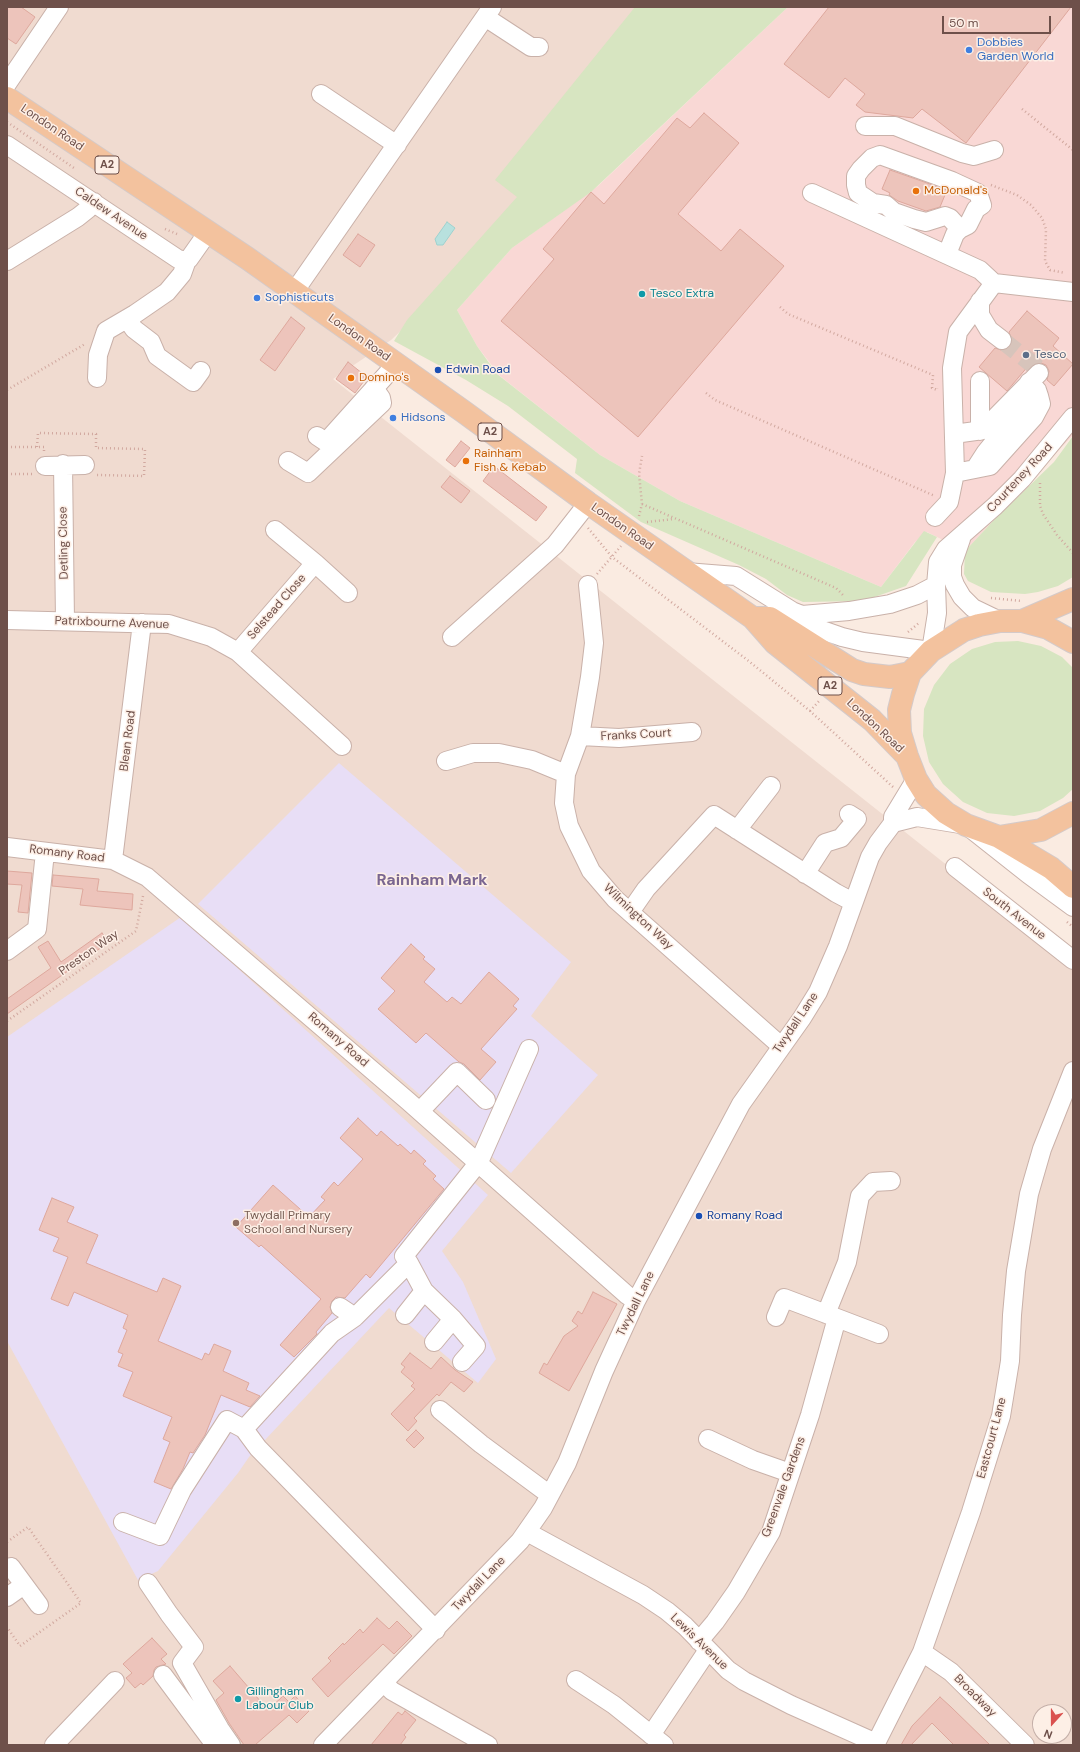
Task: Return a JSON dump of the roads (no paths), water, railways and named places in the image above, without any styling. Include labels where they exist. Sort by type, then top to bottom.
[{"type":"main road","name":"London Road","points":[[7,98],[248,258],[588,503],[753,618],[775,642],[872,720],[907,756]]},
{"type":"main road","points":[[1022,622],[1073,599]]},
{"type":"main road","name":"London Road","points":[[753,618],[770,618],[852,670],[864,674],[890,677],[910,673]]},
{"type":"main road","points":[[1073,642],[1048,628],[1022,622],[1000,621],[979,625],[964,630],[931,651],[910,673],[899,710],[900,733],[907,756],[916,778],[926,795],[946,813],[966,825],[999,837],[1051,868],[1073,887]]},
{"type":"main road","points":[[999,837],[1041,830],[1073,812]]},
{"type":"street","points":[[7,84],[60,7]]},
{"type":"street","points":[[294,292],[489,12],[531,47],[539,47]]},
{"type":"street","points":[[321,94],[396,145]]},
{"type":"street","points":[[865,126],[895,126],[962,153],[974,156],[994,150]]},
{"type":"street","name":"Caldew Avenue","points":[[7,145],[177,258],[187,260]]},
{"type":"street","points":[[947,254],[955,234],[960,229],[968,225],[976,209],[982,205],[980,197],[974,190],[887,156],[880,155],[872,158],[856,176],[858,193],[873,202],[886,205],[894,212],[926,222],[945,216],[950,218],[960,229]]},
{"type":"street","points":[[812,192],[980,270],[994,283],[1073,292]]},
{"type":"street","points":[[7,261],[78,217],[94,202]]},
{"type":"street","points":[[97,378],[98,355],[106,331],[127,319],[170,289],[182,274],[187,260],[208,232]]},
{"type":"street","points":[[935,517],[949,502],[955,473],[952,376],[958,332],[994,283]]},
{"type":"street","points":[[980,301],[980,315],[989,330],[1002,340]]},
{"type":"street","points":[[127,319],[134,329],[151,342],[157,356],[193,382],[201,371]]},
{"type":"street","points":[[317,436],[326,442],[396,364]]},
{"type":"street","points":[[980,381],[980,431]]},
{"type":"street","points":[[954,434],[983,430],[1035,382],[1040,404],[1034,417],[994,463],[990,466],[955,473]]},
{"type":"street","points":[[288,461],[308,473],[382,403],[374,388]]},
{"type":"street","name":"Courteney Road","points":[[931,651],[937,613],[936,585],[938,562],[946,549],[995,506],[1022,479],[1028,470],[1060,435],[1073,417]]},
{"type":"street","points":[[39,463],[85,464]]},
{"type":"street","name":"Detling Close","points":[[63,464],[65,621]]},
{"type":"street","points":[[452,637],[555,545],[588,503]]},
{"type":"street","name":"Selstead Close","points":[[275,530],[348,593]]},
{"type":"street","name":"Courteney Road","points":[[963,535],[952,565],[952,577],[955,584],[962,597],[973,608],[1000,621]]},
{"type":"street","name":"Selstead Close","points":[[238,652],[315,563]]},
{"type":"street","points":[[686,572],[736,576],[820,629],[842,637],[863,642],[931,651]]},
{"type":"street","name":"Wilmington Way","points":[[588,585],[594,643],[580,736],[566,774],[564,803],[569,826],[591,871],[615,899],[781,1046]]},
{"type":"street","points":[[788,609],[802,615],[849,611],[890,604],[918,595],[936,585]]},
{"type":"street","name":"Patrixbourne Avenue","points":[[7,620],[169,624],[211,637],[238,652],[342,746]]},
{"type":"street","name":"Blean Road","points":[[114,860],[142,623]]},
{"type":"street","name":"Franks Court","points":[[580,736],[619,738],[692,732]]},
{"type":"street","points":[[446,761],[473,753],[499,753],[532,760],[566,774]]},
{"type":"street","name":"Twydall Lane","points":[[327,1744],[527,1532],[550,1495],[567,1463],[604,1371],[636,1301],[741,1104],[802,1018],[818,992],[838,946],[870,857],[878,843],[893,823],[893,817],[916,778]]},
{"type":"street","points":[[737,830],[771,786]]},
{"type":"street","points":[[805,874],[825,843],[841,838],[856,819],[849,814]]},
{"type":"street","points":[[630,912],[646,889],[714,815],[836,894],[853,902]]},
{"type":"street","points":[[893,823],[917,817],[966,825],[1073,907]]},
{"type":"street","name":"Romany Road","points":[[7,847],[114,860],[147,877],[164,890],[479,1162],[616,1285],[636,1301]]},
{"type":"street","points":[[9,946],[37,929],[45,852]]},
{"type":"street","name":"South Avenue","points":[[955,868],[1073,960]]},
{"type":"street","points":[[462,1362],[476,1346],[453,1318],[424,1291],[410,1263],[404,1256],[479,1162],[529,1048]]},
{"type":"street","name":"Eastcourt Lane","points":[[876,1744],[922,1652],[963,1534],[1001,1416],[1010,1361],[1016,1270],[1028,1194],[1042,1149],[1069,1093],[1073,1071]]},
{"type":"street","points":[[420,1111],[456,1072],[486,1100]]},
{"type":"street","name":"Greenvale Gardens","points":[[657,1740],[715,1622],[736,1592],[771,1532],[810,1415],[831,1316],[848,1262],[860,1196],[874,1182],[891,1181]]},
{"type":"street","points":[[244,1430],[332,1333],[347,1312],[410,1263]]},
{"type":"street","points":[[405,1315],[424,1291]]},
{"type":"street","points":[[776,1317],[784,1298],[879,1334]]},
{"type":"street","points":[[434,1342],[453,1318]]},
{"type":"street","points":[[440,1410],[480,1444],[550,1495]]},
{"type":"street","points":[[123,1522],[160,1536],[182,1490],[227,1420],[244,1430],[258,1448],[436,1630]]},
{"type":"street","points":[[708,1439],[753,1460],[790,1473]]},
{"type":"street","name":"Lewis Avenue","points":[[527,1532],[643,1595],[677,1620],[728,1670],[754,1687],[876,1744]]},
{"type":"street","points":[[10,1567],[39,1605]]},
{"type":"street","points":[[148,1583],[194,1647],[182,1663],[220,1729],[231,1745]]},
{"type":"street","points":[[7,1597],[24,1585]]},
{"type":"street","name":"Broadway","points":[[922,1652],[951,1672],[1025,1745]]},
{"type":"street","points":[[163,1675],[215,1745]]},
{"type":"street","points":[[576,1680],[614,1705],[657,1740]]},
{"type":"street","points":[[54,1745],[115,1681]]},
{"type":"street","points":[[384,1683],[392,1690],[468,1740],[488,1745]]},
{"type":"water","points":[[447,222],[455,228],[443,245],[437,245],[435,239]]},
{"type":"tunnel","points":[[1002,340],[1041,371],[1039,373]]},
{"type":"place","name":"Dobbies Garden World","points":[[969,50]]},
{"type":"place","name":"McDonald's","points":[[916,191]]},
{"type":"place","name":"Tesco Extra","points":[[642,294]]},
{"type":"place","name":"Sophisticuts","points":[[257,298]]},
{"type":"place","name":"Tesco","points":[[1026,355]]},
{"type":"place","name":"Edwin Road","points":[[438,370]]},
{"type":"place","name":"Domino's","points":[[351,378]]},
{"type":"place","name":"Hidsons","points":[[393,418]]},
{"type":"place","name":"Rainham Fish & Kebab","points":[[466,461]]},
{"type":"place","name":"Romany Road","points":[[699,1216]]},
{"type":"place","name":"Twydall Primary School and Nursery","points":[[236,1223]]},
{"type":"place","name":"Gillingham Labour Club","points":[[238,1699]]},
{"type":"district","name":"Rainham Mark","points":[[432,881]]}]
